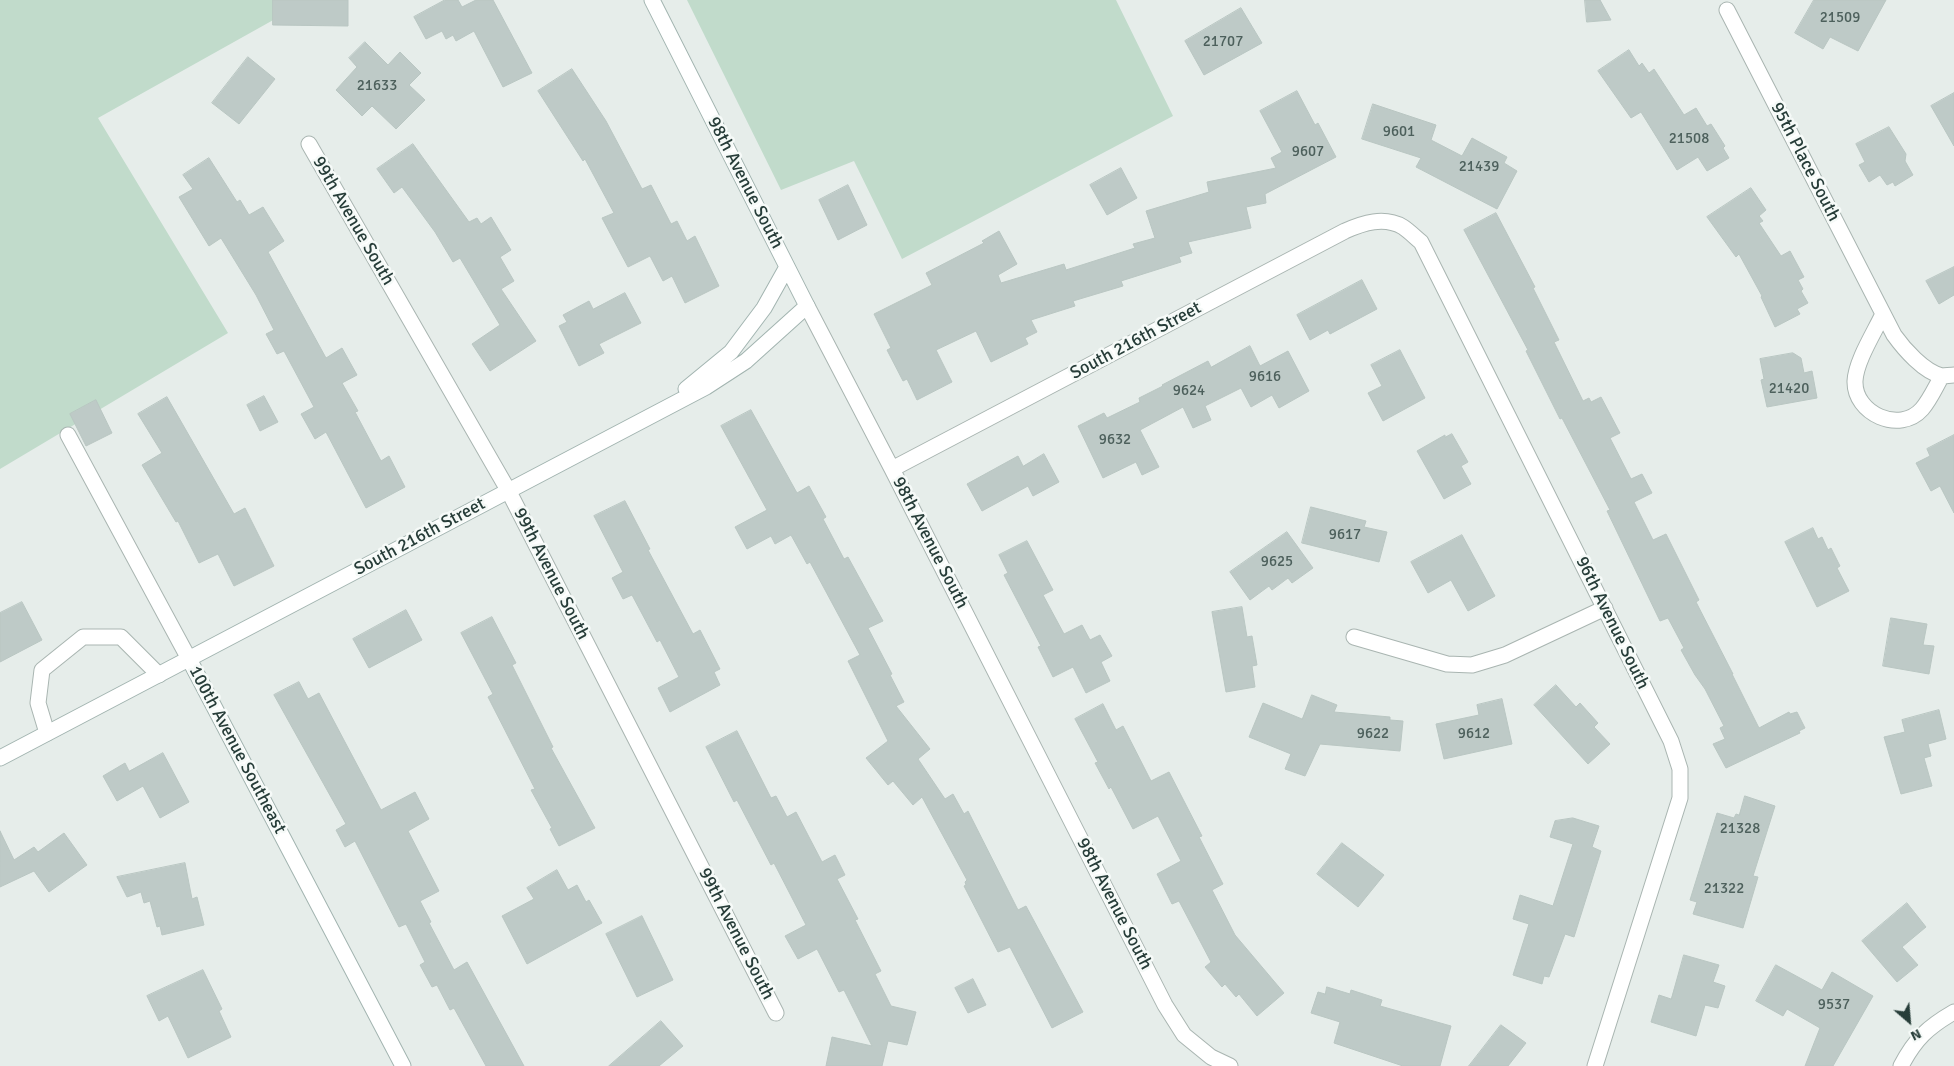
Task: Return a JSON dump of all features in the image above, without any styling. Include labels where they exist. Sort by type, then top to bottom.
[{"type":"street","name":"98th Avenue South","points":[[652,0],[1165,1005],[1184,1035],[1210,1057],[1230,1066]]},
{"type":"street","name":"95th Place South","points":[[1727,10],[1894,335],[1911,357],[1948,375]]},
{"type":"street","name":"99th Avenue South","points":[[308,144],[508,490],[776,1013]]},
{"type":"street","name":"South 216th Street","points":[[892,469],[1345,231],[1364,222],[1383,221]]},
{"type":"street","name":"96th Avenue South","points":[[1383,221],[1402,226],[1422,242],[1671,741],[1680,768],[1680,798],[1595,1066]]},
{"type":"street","name":"South 216th Street","points":[[650,414],[695,382],[731,352],[764,308],[787,267]]},
{"type":"street","name":"South 216th Street","points":[[0,758],[650,414],[706,387],[746,361],[807,306]]},
{"type":"street","points":[[1883,314],[1857,369],[1855,383],[1857,394],[1866,410],[1880,418],[1897,420],[1910,417],[1922,410],[1948,375]]},
{"type":"street","name":"100th Avenue Southeast","points":[[68,435],[190,659],[404,1066]]},
{"type":"street","points":[[1354,637],[1447,664],[1472,665],[1505,655],[1605,608]]},
{"type":"street","points":[[47,733],[38,702],[42,670],[83,637],[121,638],[159,675]]},
{"type":"street","points":[[1900,1066],[1910,1049],[1931,1025],[1954,1012]]},
{"type":"green space","points":[[0,0],[274,0],[284,14],[98,118],[228,333],[0,469]]},
{"type":"green space","points":[[687,0],[1116,0],[1173,116],[902,259],[854,161],[781,190]]},
{"type":"building","points":[[273,0],[348,0],[348,26],[273,25]]},
{"type":"building","points":[[445,0],[458,0],[462,7],[476,0],[493,0],[532,73],[503,87],[474,31],[456,41],[453,35],[446,39],[442,31],[426,39],[414,17]]},
{"type":"building","points":[[1585,0],[1600,0],[1611,20],[1587,22]]},
{"type":"building","points":[[1814,0],[1886,0],[1858,51],[1830,37],[1823,49],[1795,33]]},
{"type":"building","points":[[1241,8],[1262,43],[1204,75],[1185,41]]},
{"type":"building","points":[[365,42],[388,65],[400,52],[421,73],[409,85],[425,100],[396,129],[372,106],[362,116],[336,90],[357,67],[349,58]]},
{"type":"building","points":[[1629,50],[1639,66],[1642,63],[1649,73],[1654,69],[1684,115],[1696,108],[1707,126],[1711,124],[1725,146],[1723,148],[1729,158],[1707,171],[1698,157],[1677,170],[1641,112],[1631,118],[1598,71]]},
{"type":"building","points":[[248,57],[275,79],[239,124],[212,103]]},
{"type":"building","points":[[572,69],[606,121],[642,189],[651,185],[671,224],[677,221],[687,241],[695,236],[719,286],[685,303],[672,276],[663,281],[650,256],[628,267],[602,218],[614,213],[585,159],[583,161],[538,91]]},
{"type":"building","points":[[1297,91],[1315,125],[1318,123],[1336,157],[1265,194],[1266,203],[1246,207],[1251,228],[1188,242],[1192,253],[1179,257],[1181,262],[1121,281],[1123,286],[1073,301],[1075,306],[1031,320],[1037,332],[1025,338],[1028,344],[991,362],[976,331],[936,350],[952,382],[917,400],[907,379],[903,381],[887,350],[891,348],[874,314],[932,285],[926,273],[984,243],[982,241],[999,231],[1017,264],[998,275],[1001,283],[1064,264],[1066,270],[1135,248],[1133,244],[1155,238],[1146,211],[1209,192],[1207,182],[1276,168],[1271,158],[1282,152],[1260,111]]},
{"type":"building","points":[[1954,93],[1954,146],[1931,106]]},
{"type":"building","points":[[1373,104],[1436,125],[1431,140],[1462,156],[1472,138],[1507,157],[1504,163],[1517,171],[1497,209],[1416,167],[1421,158],[1362,139]]},
{"type":"building","points":[[1889,127],[1906,154],[1905,161],[1913,175],[1895,186],[1893,182],[1887,185],[1880,175],[1869,182],[1859,165],[1865,162],[1856,144]]},
{"type":"building","points":[[413,144],[469,222],[477,218],[481,224],[491,217],[511,250],[500,257],[514,281],[501,289],[536,341],[490,371],[472,344],[500,325],[460,258],[453,262],[435,232],[402,187],[394,193],[377,169]]},
{"type":"building","points":[[209,158],[237,202],[240,200],[249,215],[263,207],[284,241],[268,252],[326,358],[342,348],[357,375],[342,383],[358,411],[355,412],[381,461],[389,456],[405,487],[366,508],[326,432],[315,439],[301,414],[314,407],[284,351],[277,354],[266,334],[274,330],[256,295],[221,238],[209,246],[179,197],[193,189],[183,175]]},
{"type":"building","points":[[1121,168],[1137,198],[1107,215],[1090,185]]},
{"type":"building","points":[[848,185],[867,225],[838,240],[819,200]]},
{"type":"building","points":[[1751,188],[1766,210],[1759,216],[1763,221],[1759,223],[1781,256],[1790,251],[1804,277],[1798,280],[1803,289],[1801,291],[1808,303],[1797,309],[1800,314],[1775,327],[1762,296],[1739,254],[1736,257],[1707,217]]},
{"type":"building","points":[[1496,213],[1535,287],[1533,288],[1559,340],[1554,342],[1583,401],[1589,398],[1591,402],[1601,397],[1620,433],[1610,438],[1631,479],[1642,474],[1652,493],[1634,502],[1653,540],[1666,534],[1699,600],[1696,602],[1759,728],[1789,712],[1790,714],[1797,712],[1805,728],[1799,731],[1800,733],[1726,768],[1713,744],[1725,739],[1720,728],[1724,726],[1705,689],[1681,650],[1684,648],[1668,618],[1660,621],[1607,511],[1610,510],[1562,418],[1560,419],[1526,351],[1528,350],[1464,230]]},
{"type":"building","points":[[1954,267],[1954,295],[1939,304],[1926,281]]},
{"type":"building","points":[[1362,280],[1377,309],[1330,334],[1328,330],[1310,340],[1297,315]]},
{"type":"building","points":[[625,293],[641,323],[599,344],[604,353],[579,366],[559,326],[567,322],[563,315],[589,301],[593,309]]},
{"type":"building","points":[[1250,346],[1260,366],[1288,351],[1309,391],[1279,408],[1272,395],[1251,407],[1241,388],[1205,406],[1211,420],[1193,428],[1183,407],[1140,430],[1159,467],[1142,475],[1136,462],[1103,478],[1078,426],[1104,413],[1107,418],[1140,402],[1139,398],[1208,361],[1211,367]]},
{"type":"building","points":[[1400,350],[1425,398],[1383,421],[1368,393],[1382,386],[1371,365]]},
{"type":"building","points":[[1793,353],[1801,358],[1804,373],[1812,371],[1817,398],[1767,407],[1761,380],[1764,379],[1760,359]]},
{"type":"building","points":[[264,396],[278,422],[260,431],[247,405]]},
{"type":"building","points":[[167,397],[234,514],[245,508],[274,566],[234,586],[218,554],[199,563],[178,521],[176,522],[142,465],[162,453],[138,414]]},
{"type":"building","points":[[96,400],[112,433],[86,446],[70,414]]},
{"type":"building","points":[[751,410],[797,493],[809,486],[826,517],[823,519],[844,559],[848,557],[883,621],[868,628],[904,702],[896,706],[930,749],[918,759],[945,799],[953,794],[964,814],[968,811],[1018,910],[1026,906],[1083,1012],[1052,1028],[1010,947],[998,952],[964,886],[967,880],[922,797],[913,805],[893,781],[888,785],[866,758],[888,741],[848,661],[860,655],[810,562],[807,564],[791,535],[775,544],[771,536],[747,549],[735,527],[767,510],[721,426]]},
{"type":"building","points":[[1452,434],[1468,462],[1461,466],[1471,484],[1444,499],[1417,451],[1445,435],[1445,437]]},
{"type":"building","points":[[1954,435],[1954,513],[1940,486],[1931,491],[1916,463],[1930,456],[1927,449]]},
{"type":"building","points":[[1044,454],[1059,482],[1033,496],[1028,486],[982,511],[967,484],[1018,456],[1023,466]]},
{"type":"building","points":[[625,501],[650,549],[648,550],[693,634],[700,630],[720,669],[714,672],[720,685],[670,712],[658,688],[679,677],[660,640],[657,642],[632,595],[623,599],[612,578],[623,572],[594,516]]},
{"type":"building","points":[[1311,507],[1366,521],[1364,527],[1387,532],[1379,562],[1302,543]]},
{"type":"building","points":[[1813,528],[1818,539],[1822,537],[1828,550],[1831,548],[1840,566],[1837,568],[1849,591],[1817,607],[1785,542]]},
{"type":"building","points":[[1287,532],[1313,568],[1292,583],[1288,578],[1272,590],[1269,586],[1250,600],[1230,572]]},
{"type":"building","points":[[1462,535],[1495,596],[1468,611],[1451,580],[1428,593],[1411,562]]},
{"type":"building","points":[[1027,541],[1053,590],[1043,595],[1064,634],[1082,625],[1090,640],[1100,635],[1112,656],[1101,662],[1110,681],[1086,693],[1073,667],[1053,677],[1038,647],[1041,646],[1004,575],[1008,573],[999,555]]},
{"type":"building","points":[[22,602],[42,640],[0,662],[0,613]]},
{"type":"building","points":[[1242,607],[1247,637],[1252,636],[1257,665],[1252,666],[1255,687],[1226,692],[1212,612]]},
{"type":"building","points":[[406,610],[422,640],[369,668],[353,639]]},
{"type":"building","points":[[492,617],[516,663],[512,665],[553,747],[551,748],[595,828],[559,846],[550,829],[552,828],[531,790],[535,789],[488,697],[493,694],[461,633]]},
{"type":"building","points":[[1891,618],[1927,624],[1923,645],[1934,646],[1929,674],[1883,666]]},
{"type":"building","points":[[299,682],[308,699],[319,693],[381,810],[415,792],[429,819],[408,831],[439,891],[420,901],[431,922],[429,923],[454,970],[467,962],[524,1066],[486,1066],[454,1008],[450,1010],[437,985],[432,987],[420,965],[425,962],[406,924],[399,927],[355,841],[345,847],[336,830],[346,824],[274,695]]},
{"type":"building","points":[[1556,685],[1576,707],[1580,703],[1598,723],[1594,727],[1610,744],[1588,764],[1534,705]]},
{"type":"building","points":[[1312,695],[1337,705],[1334,712],[1390,717],[1390,720],[1403,721],[1400,751],[1320,744],[1305,776],[1285,769],[1291,754],[1249,737],[1263,703],[1302,719]]},
{"type":"building","points":[[1502,699],[1512,744],[1444,759],[1436,724],[1479,715],[1477,705]]},
{"type":"building","points":[[1103,704],[1116,730],[1123,726],[1151,781],[1169,772],[1202,836],[1199,837],[1223,884],[1212,890],[1235,935],[1284,993],[1257,1016],[1239,994],[1236,997],[1225,984],[1222,987],[1205,967],[1211,962],[1179,901],[1172,904],[1157,874],[1181,861],[1158,816],[1133,829],[1111,787],[1109,789],[1095,763],[1098,762],[1075,719]]},
{"type":"building","points":[[1939,710],[1946,739],[1928,744],[1931,756],[1924,758],[1932,786],[1901,794],[1884,737],[1905,732],[1902,720]]},
{"type":"building","points":[[737,731],[771,798],[776,796],[787,817],[796,812],[822,862],[835,855],[845,875],[837,879],[858,919],[855,920],[881,971],[875,974],[891,1006],[916,1012],[907,1045],[888,1041],[882,1066],[826,1066],[832,1037],[872,1046],[844,990],[839,992],[817,949],[798,959],[785,936],[806,925],[774,863],[771,865],[737,800],[734,802],[706,747]]},
{"type":"building","points":[[163,753],[189,802],[160,818],[143,786],[117,801],[103,776],[125,763],[129,771]]},
{"type":"building","points":[[1745,796],[1775,806],[1753,876],[1758,877],[1743,928],[1693,914],[1697,902],[1690,900],[1717,813],[1734,818],[1736,814],[1739,815]]},
{"type":"building","points":[[1573,818],[1599,826],[1592,847],[1601,851],[1574,937],[1565,934],[1549,977],[1544,976],[1542,984],[1513,975],[1529,924],[1513,919],[1520,895],[1553,906],[1573,844],[1550,837],[1555,821]]},
{"type":"building","points":[[0,831],[14,860],[34,847],[38,852],[64,833],[87,865],[49,892],[34,871],[0,887]]},
{"type":"building","points":[[1342,843],[1384,875],[1358,907],[1317,874]]},
{"type":"building","points":[[185,863],[192,899],[197,897],[204,925],[162,935],[160,926],[157,927],[150,901],[144,903],[141,892],[127,897],[117,877]]},
{"type":"building","points":[[557,870],[568,890],[577,885],[586,902],[589,900],[602,923],[527,964],[502,916],[534,899],[527,888]]},
{"type":"building","points":[[1907,903],[1926,927],[1902,947],[1918,965],[1897,982],[1862,941]]},
{"type":"building","points":[[642,916],[673,980],[637,997],[606,934]]},
{"type":"building","points":[[1684,955],[1719,965],[1713,982],[1725,986],[1718,1008],[1705,1005],[1696,1036],[1651,1022],[1659,995],[1671,999]]},
{"type":"building","points":[[1776,965],[1822,990],[1832,972],[1873,996],[1833,1066],[1805,1066],[1820,1028],[1787,1009],[1783,1016],[1756,1001]]},
{"type":"building","points":[[203,970],[222,1009],[219,1011],[231,1037],[188,1058],[168,1016],[159,1021],[147,996]]},
{"type":"building","points":[[973,979],[986,1005],[968,1013],[955,988]]},
{"type":"building","points":[[1327,987],[1350,994],[1351,990],[1382,1000],[1380,1006],[1451,1026],[1440,1066],[1403,1066],[1334,1043],[1340,1022],[1311,1013],[1318,992],[1325,994]]},
{"type":"building","points":[[661,1021],[683,1046],[659,1066],[609,1066]]},
{"type":"building","points":[[1501,1025],[1526,1043],[1508,1066],[1469,1066]]}]
